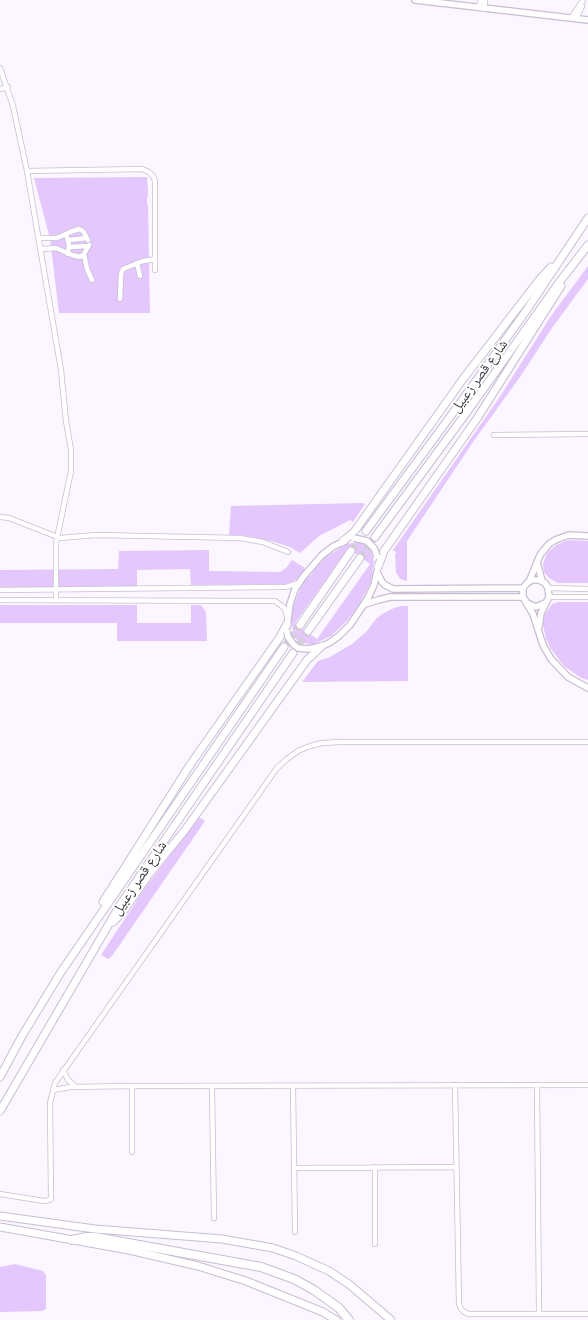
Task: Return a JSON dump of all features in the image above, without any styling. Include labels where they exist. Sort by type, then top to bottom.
[{"type":"highway","points":[[72,1240],[95,1237],[238,1262],[279,1272],[331,1301],[349,1320]]},
{"type":"main road","name":"شارع قصر زعبيل","points":[[366,531],[526,311],[588,218]]},
{"type":"main road","name":"شارع قصر زعبيل","points":[[375,537],[467,412],[542,306],[588,245]]},
{"type":"main road","points":[[342,542],[354,532],[463,379],[530,291],[544,274],[559,260]]},
{"type":"main road","points":[[377,569],[384,551],[506,375],[562,284],[569,270]]},
{"type":"main road","points":[[300,625],[351,551]]},
{"type":"main road","points":[[308,631],[360,558]]},
{"type":"main road","points":[[96,918],[103,901],[190,765],[280,637],[287,624]]},
{"type":"main road","points":[[109,924],[122,913],[150,873],[185,830],[307,660],[322,646]]},
{"type":"main road","name":"شارع قصر زعبيل","points":[[0,1077],[22,1036],[96,918],[192,782],[284,647]]},
{"type":"main road","name":"شارع قصر زعبيل","points":[[0,1111],[73,983],[128,893],[293,653]]},
{"type":"main road","points":[[0,1216],[94,1229],[222,1239],[273,1248],[296,1256],[329,1272],[350,1285],[390,1320]]},
{"type":"main road","points":[[0,1227],[143,1253],[198,1266],[246,1281],[323,1312],[336,1320]]},
{"type":"street","points":[[415,0],[588,20]]},
{"type":"street","points":[[481,0],[481,8]]},
{"type":"street","points":[[481,8],[485,0]]},
{"type":"street","points":[[574,19],[585,0]]},
{"type":"street","points":[[0,68],[8,87],[16,116],[27,171],[61,370],[66,421],[72,457],[71,470],[55,548],[56,600]]},
{"type":"street","points":[[0,89],[8,87]]},
{"type":"street","points":[[27,171],[142,169],[149,172],[153,176],[154,181],[155,270]]},
{"type":"street","points":[[39,238],[54,239],[72,231],[81,230],[88,239],[68,240]]},
{"type":"street","points":[[66,234],[69,247],[68,254]]},
{"type":"street","points":[[41,249],[56,248],[68,254],[80,257],[84,254],[88,246],[69,247]]},
{"type":"street","points":[[84,254],[87,269],[92,280]]},
{"type":"street","points":[[120,299],[122,270],[125,267],[146,260],[155,260]]},
{"type":"street","points":[[137,263],[140,276]]},
{"type":"street","points":[[494,435],[588,434]]},
{"type":"street","points":[[0,517],[13,519],[63,538],[100,535],[240,538],[263,542],[288,552]]},
{"type":"street","points":[[586,686],[568,677],[556,666],[545,649],[533,614],[524,599],[524,588],[529,582],[544,549],[555,540],[569,535],[588,535]]},
{"type":"street","points":[[0,600],[275,601],[282,606],[287,613],[287,624],[288,636],[294,645],[298,648],[308,649],[322,646],[334,640],[345,631],[365,604],[374,585],[377,569],[377,556],[374,548],[367,541],[354,538],[342,542],[327,550],[316,560],[299,583],[292,596],[287,624]]},
{"type":"street","points":[[537,562],[542,581],[548,588],[549,597],[541,613],[539,629]]},
{"type":"street","points":[[377,569],[382,582],[389,588],[393,589],[524,588]]},
{"type":"street","points":[[529,582],[535,580],[542,581]]},
{"type":"street","points":[[0,590],[286,587],[299,583]]},
{"type":"street","points":[[548,588],[588,589]]},
{"type":"street","points":[[365,604],[390,597],[524,599],[533,606],[540,606],[546,603]]},
{"type":"street","points":[[549,597],[588,597]]},
{"type":"street","points":[[0,1194],[44,1201],[51,1199],[50,1103],[58,1076],[277,768],[287,759],[298,751],[322,743],[588,742]]},
{"type":"street","points":[[63,1070],[68,1080],[77,1087]]},
{"type":"street","points":[[455,1085],[459,1304],[461,1309],[469,1314],[588,1314]]},
{"type":"street","points":[[53,1090],[65,1087],[132,1086],[588,1085]]},
{"type":"street","points":[[132,1086],[132,1152]]},
{"type":"street","points":[[293,1086],[295,1232]]},
{"type":"street","points":[[537,1086],[539,1314]]},
{"type":"street","points":[[212,1087],[214,1218]]},
{"type":"street","points":[[375,1167],[376,1244]]},
{"type":"street","points":[[294,1168],[456,1167]]},
{"type":"shaded area","points":[[147,177],[150,313],[59,313],[50,239],[34,178]]},
{"type":"shaded area","points":[[588,266],[588,279],[473,442],[407,541],[407,581],[400,579],[396,572],[396,552],[393,550],[499,398],[551,316]]},
{"type":"shaded area","points":[[365,504],[353,522],[350,520],[319,536],[300,553],[290,547],[271,541],[247,536],[229,535],[231,506]]},
{"type":"shaded area","points":[[571,540],[588,541],[588,583],[558,583],[549,578],[544,572],[543,564],[547,553],[556,545]]},
{"type":"shaded area","points":[[358,542],[364,544],[370,549],[374,561],[371,582],[359,605],[347,621],[331,636],[314,644],[299,642],[294,637],[291,621],[293,607],[301,587],[307,577],[310,576],[313,572],[312,571],[324,558],[347,544]],"holes":[[[348,548],[370,564],[317,639],[295,623]]]},
{"type":"shaded area","points":[[209,550],[209,571],[280,572],[286,568],[292,560],[305,568],[299,578],[289,584],[191,585],[190,569],[137,570],[137,586],[0,588],[0,570],[118,569],[119,551]]},
{"type":"shaded area","points":[[558,602],[588,602],[588,680],[581,678],[564,666],[551,649],[546,639],[543,624],[544,616],[552,604]]},
{"type":"shaded area","points":[[0,605],[137,605],[137,623],[191,623],[191,605],[201,605],[206,612],[207,641],[117,641],[117,623],[0,623]]},
{"type":"shaded area","points":[[401,606],[408,606],[408,681],[302,682],[318,661],[330,657],[352,644],[366,632],[382,614]]},
{"type":"shaded area","points":[[199,817],[205,821],[112,956],[108,959],[101,955],[145,888]]},
{"type":"shaded area","points":[[15,1264],[43,1271],[46,1275],[46,1309],[42,1311],[0,1312],[0,1267]]},
{"type":"tunnel","points":[[351,551],[366,531]]},
{"type":"tunnel","points":[[360,558],[375,537]]},
{"type":"tunnel","points":[[284,647],[300,625]]},
{"type":"tunnel","points":[[293,653],[308,631]]}]
